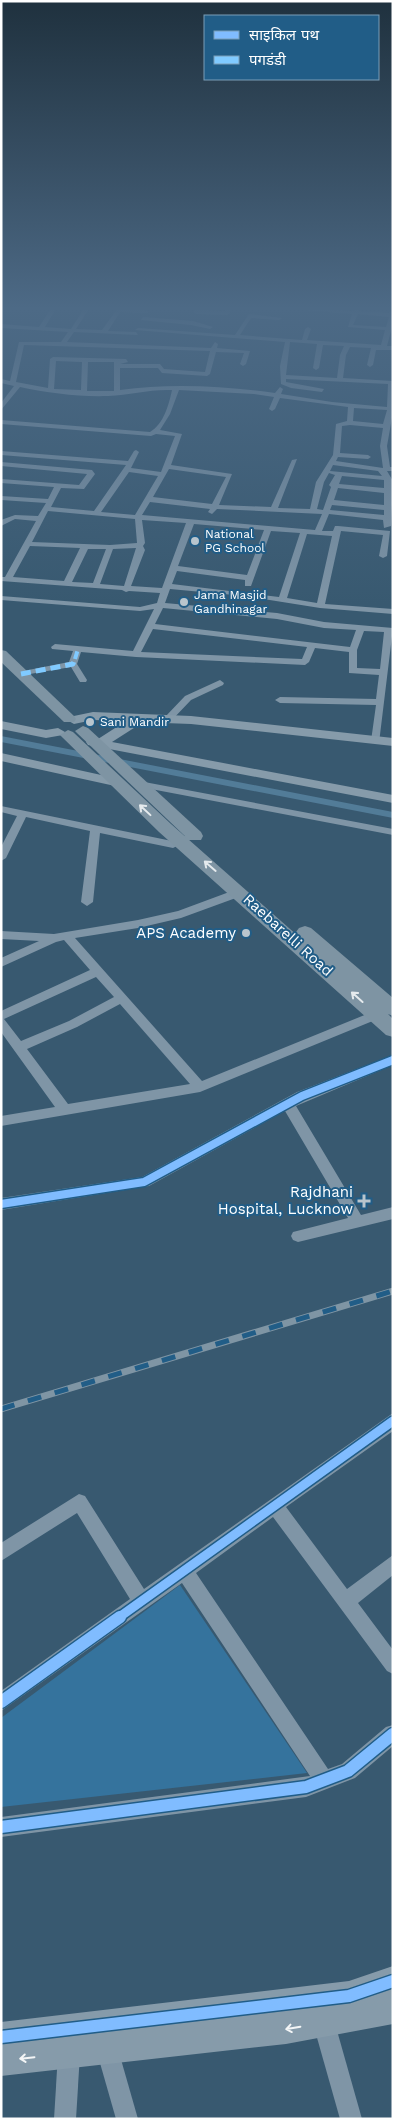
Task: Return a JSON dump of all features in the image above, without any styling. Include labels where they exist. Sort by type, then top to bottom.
[{"type":"main road","points":[[1,654],[68,726]]},
{"type":"main road","points":[[1,669],[96,750],[118,775],[384,1012]]},
{"type":"main road","points":[[118,775],[139,784],[188,838]]},
{"type":"main road","name":"Raebarelli Road","points":[[188,838],[240,892],[384,1012],[393,1030]]},
{"type":"street","points":[[157,432],[171,406]]},
{"type":"street","points":[[316,412],[318,406]]},
{"type":"street","points":[[350,423],[351,406],[391,409],[384,426],[383,458],[387,469],[393,469]]},
{"type":"street","points":[[1,422],[143,435],[157,432],[179,434],[166,466],[138,516],[141,543],[139,546],[141,550],[126,590]]},
{"type":"street","points":[[313,512],[320,482],[328,472],[336,455],[340,424],[384,426]]},
{"type":"street","points":[[96,513],[128,467],[136,452]]},
{"type":"street","points":[[1,454],[128,467],[160,474]]},
{"type":"street","points":[[336,455],[368,457]]},
{"type":"street","points":[[273,510],[295,460]]},
{"type":"street","points":[[332,463],[380,469],[385,473],[388,481],[387,518],[390,533],[383,556]]},
{"type":"street","points":[[1,464],[90,471],[91,474],[82,487],[1,481]]},
{"type":"street","points":[[166,466],[230,475],[206,523]]},
{"type":"street","points":[[328,472],[388,481]]},
{"type":"street","points":[[318,532],[326,512],[333,485],[339,474]]},
{"type":"street","points":[[59,485],[4,579],[126,590],[166,588],[245,594],[320,606],[393,612]]},
{"type":"street","points":[[333,485],[388,491]]},
{"type":"street","points":[[1,498],[50,501]]},
{"type":"street","points":[[147,499],[215,507],[326,512],[387,518]]},
{"type":"street","points":[[329,502],[388,508]]},
{"type":"street","points":[[45,509],[336,534]]},
{"type":"street","points":[[1,524],[9,517],[15,516],[40,518]]},
{"type":"street","points":[[136,654],[160,605],[191,521]]},
{"type":"street","points":[[245,594],[268,528]]},
{"type":"street","points":[[320,606],[338,528],[390,533]]},
{"type":"street","points":[[283,599],[304,531]]},
{"type":"street","points":[[26,544],[110,547],[139,546]]},
{"type":"street","points":[[66,585],[85,546]]},
{"type":"street","points":[[95,587],[107,560],[110,547]]},
{"type":"street","points":[[174,568],[250,578]]},
{"type":"street","points":[[1,598],[140,609],[160,605],[277,616],[324,625],[391,630],[387,670],[379,702],[376,741]]},
{"type":"street","points":[[150,626],[353,650]]},
{"type":"street","points":[[361,628],[353,650],[352,671],[387,670]]},
{"type":"street","points":[[55,647],[136,654],[305,662],[312,645]]},
{"type":"street","points":[[73,664],[78,649]]},
{"type":"street","points":[[21,674],[73,664]]},
{"type":"street","points":[[73,664],[83,680]]},
{"type":"street","points":[[168,719],[188,698],[220,683]]},
{"type":"street","points":[[280,700],[379,702]]},
{"type":"street","points":[[1,725],[46,734],[93,716],[168,719],[393,742]]},
{"type":"street","points":[[1,718],[68,726],[132,723],[198,727],[393,749]]},
{"type":"street","points":[[96,750],[132,723]]},
{"type":"street","points":[[96,750],[393,799]]},
{"type":"street","points":[[1,757],[118,775]]},
{"type":"street","points":[[139,784],[393,832]]},
{"type":"street","points":[[1,810],[173,845],[188,838]]},
{"type":"street","points":[[1,858],[23,814]]},
{"type":"street","points":[[87,902],[95,829]]},
{"type":"street","points":[[1,935],[54,938],[67,936],[180,914],[240,892]]},
{"type":"street","points":[[67,936],[200,1087]]},
{"type":"street","points":[[1,963],[54,938]]},
{"type":"street","points":[[1,1016],[98,970]]},
{"type":"street","points":[[18,1046],[73,1024],[122,998]]},
{"type":"street","points":[[1,1121],[200,1087],[384,1012]]},
{"type":"street","points":[[1,1023],[66,1110]]},
{"type":"street","points":[[1,1204],[144,1182],[288,1104],[393,1060]]},
{"type":"street","points":[[288,1104],[357,1222]]},
{"type":"street","points":[[298,1236],[393,1213]]},
{"type":"street","points":[[1,1702],[393,1421]]},
{"type":"street","points":[[1,1554],[79,1502],[142,1601]]},
{"type":"street","points":[[275,1506],[393,1665]]},
{"type":"street","points":[[346,1601],[393,1564]]},
{"type":"street","points":[[184,1571],[324,1780]]},
{"type":"street","points":[[1,1827],[306,1787],[348,1771],[393,1734]]},
{"type":"street","points":[[1,2061],[286,2029],[348,1996],[393,1982]]},
{"type":"street","points":[[1,2037],[320,2011],[393,2009]]},
{"type":"street","points":[[320,2011],[351,2119]]},
{"type":"street","points":[[107,2049],[127,2119]]},
{"type":"street","points":[[65,2119],[69,2054]]},
{"type":"shaded area","points":[[180,1585],[307,1773],[1,1807],[1,1718]]},
{"type":"waterway","points":[[1,739],[393,815]]},
{"type":"railway","points":[[1,1409],[393,1291]]},
{"type":"marked path","points":[[21,674],[73,664],[78,649]]},
{"type":"cycle path","points":[[1,1204],[144,1182],[302,1096],[393,1060]]},
{"type":"cycle path","points":[[1,1702],[393,1421]]},
{"type":"cycle path","points":[[1,1827],[306,1787],[348,1771],[393,1734]]},
{"type":"cycle path","points":[[1,2037],[349,1996],[393,1981]]},
{"type":"place","name":"National PG School","points":[[195,541]]},
{"type":"place","name":"Jama Masjid Gandhinagar","points":[[184,602]]},
{"type":"place","name":"Sani Mandir","points":[[90,722]]},
{"type":"place","name":"APS Academy","points":[[246,933]]},
{"type":"place","name":"Rajdhani Hospital, Lucknow","points":[[364,1201]]}]
